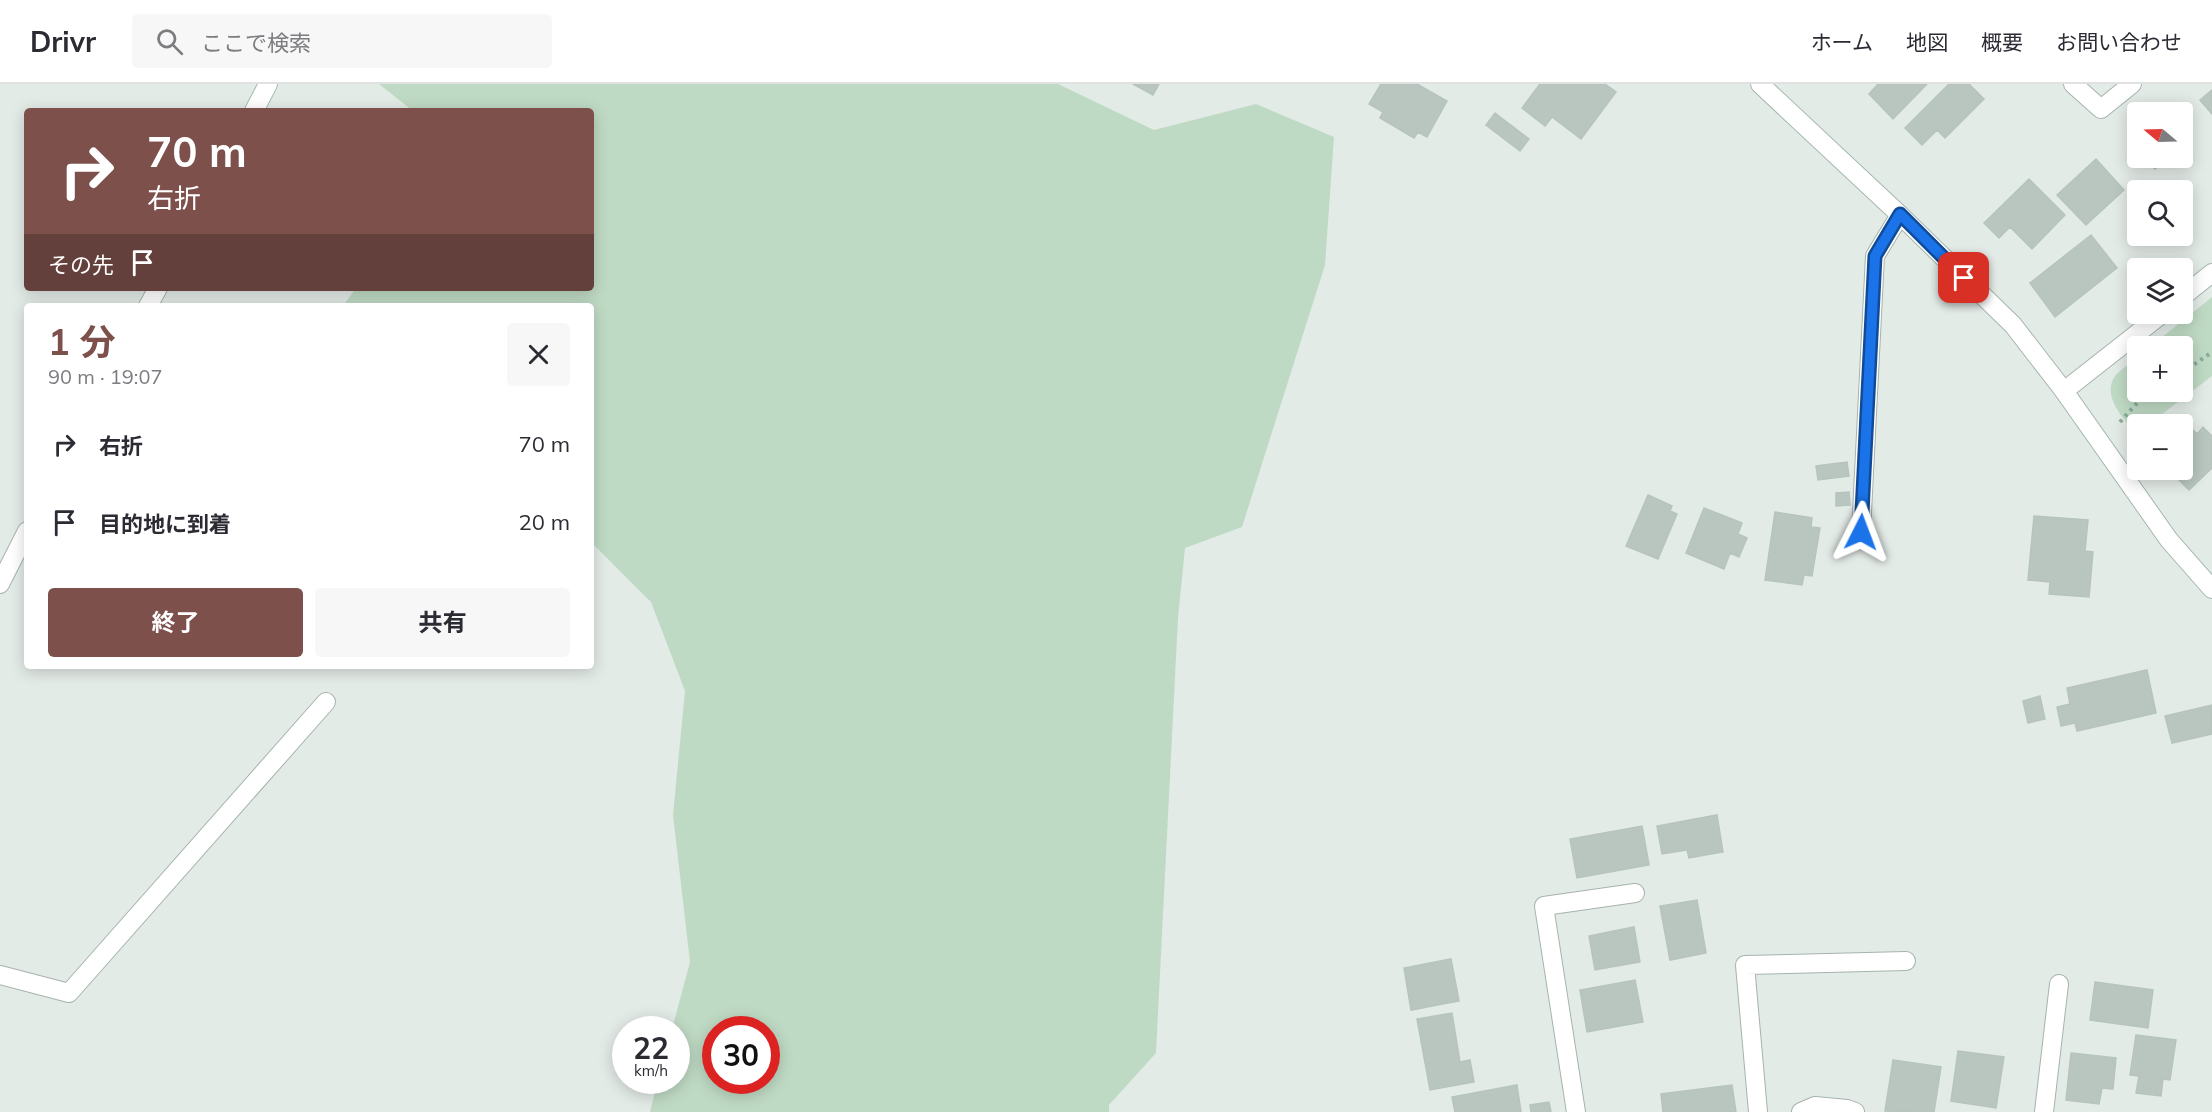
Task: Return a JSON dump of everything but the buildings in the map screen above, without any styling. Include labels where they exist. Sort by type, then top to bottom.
[{"type":"street","points":[[256,108],[268,84]]},
{"type":"street","points":[[1760,84],[1900,214],[2013,325],[2064,391],[2169,540],[2212,589]]},
{"type":"street","points":[[2073,84],[2101,109],[2132,84]]},
{"type":"street","points":[[1861,532],[1875,256],[1900,214]]},
{"type":"street","points":[[2193,288],[2212,273]]},
{"type":"street","points":[[2064,391],[2149,324]]},
{"type":"street","points":[[0,584],[24,537]]},
{"type":"street","points":[[0,975],[69,993],[326,702]]},
{"type":"street","points":[[1576,1112],[1544,906],[1635,893]]},
{"type":"street","points":[[1758,1112],[1745,965],[1906,961]]},
{"type":"street","points":[[2044,1112],[2059,984]]},
{"type":"street","points":[[1802,1112],[1815,1106],[1855,1112]]},
{"type":"path","points":[[2193,365],[2212,352]]},
{"type":"path","points":[[2120,422],[2138,402]]},
{"type":"green space","points":[[379,84],[1058,84],[1154,130],[1256,104],[1334,137],[1325,265],[1242,527],[1185,548],[1178,618],[1156,1053],[1109,1105],[1109,1112],[650,1112],[654,1094],[690,1094],[690,1016],[675,1016],[690,962],[673,815],[685,691],[651,602],[594,545],[594,303],[345,303],[354,291],[594,291],[594,108],[409,108]]},
{"type":"green space","points":[[2212,297],[2212,376],[2193,390],[2193,336],[2163,336],[2178,324],[2193,324],[2193,312]]},
{"type":"green space","points":[[2127,366],[2127,402],[2178,402],[2162,414],[2127,414],[2127,423],[2116,407],[2111,392],[2111,384],[2115,376]]},
{"type":"route","points":[[1861,532],[1875,256],[1900,214],[1964,278]]}]
